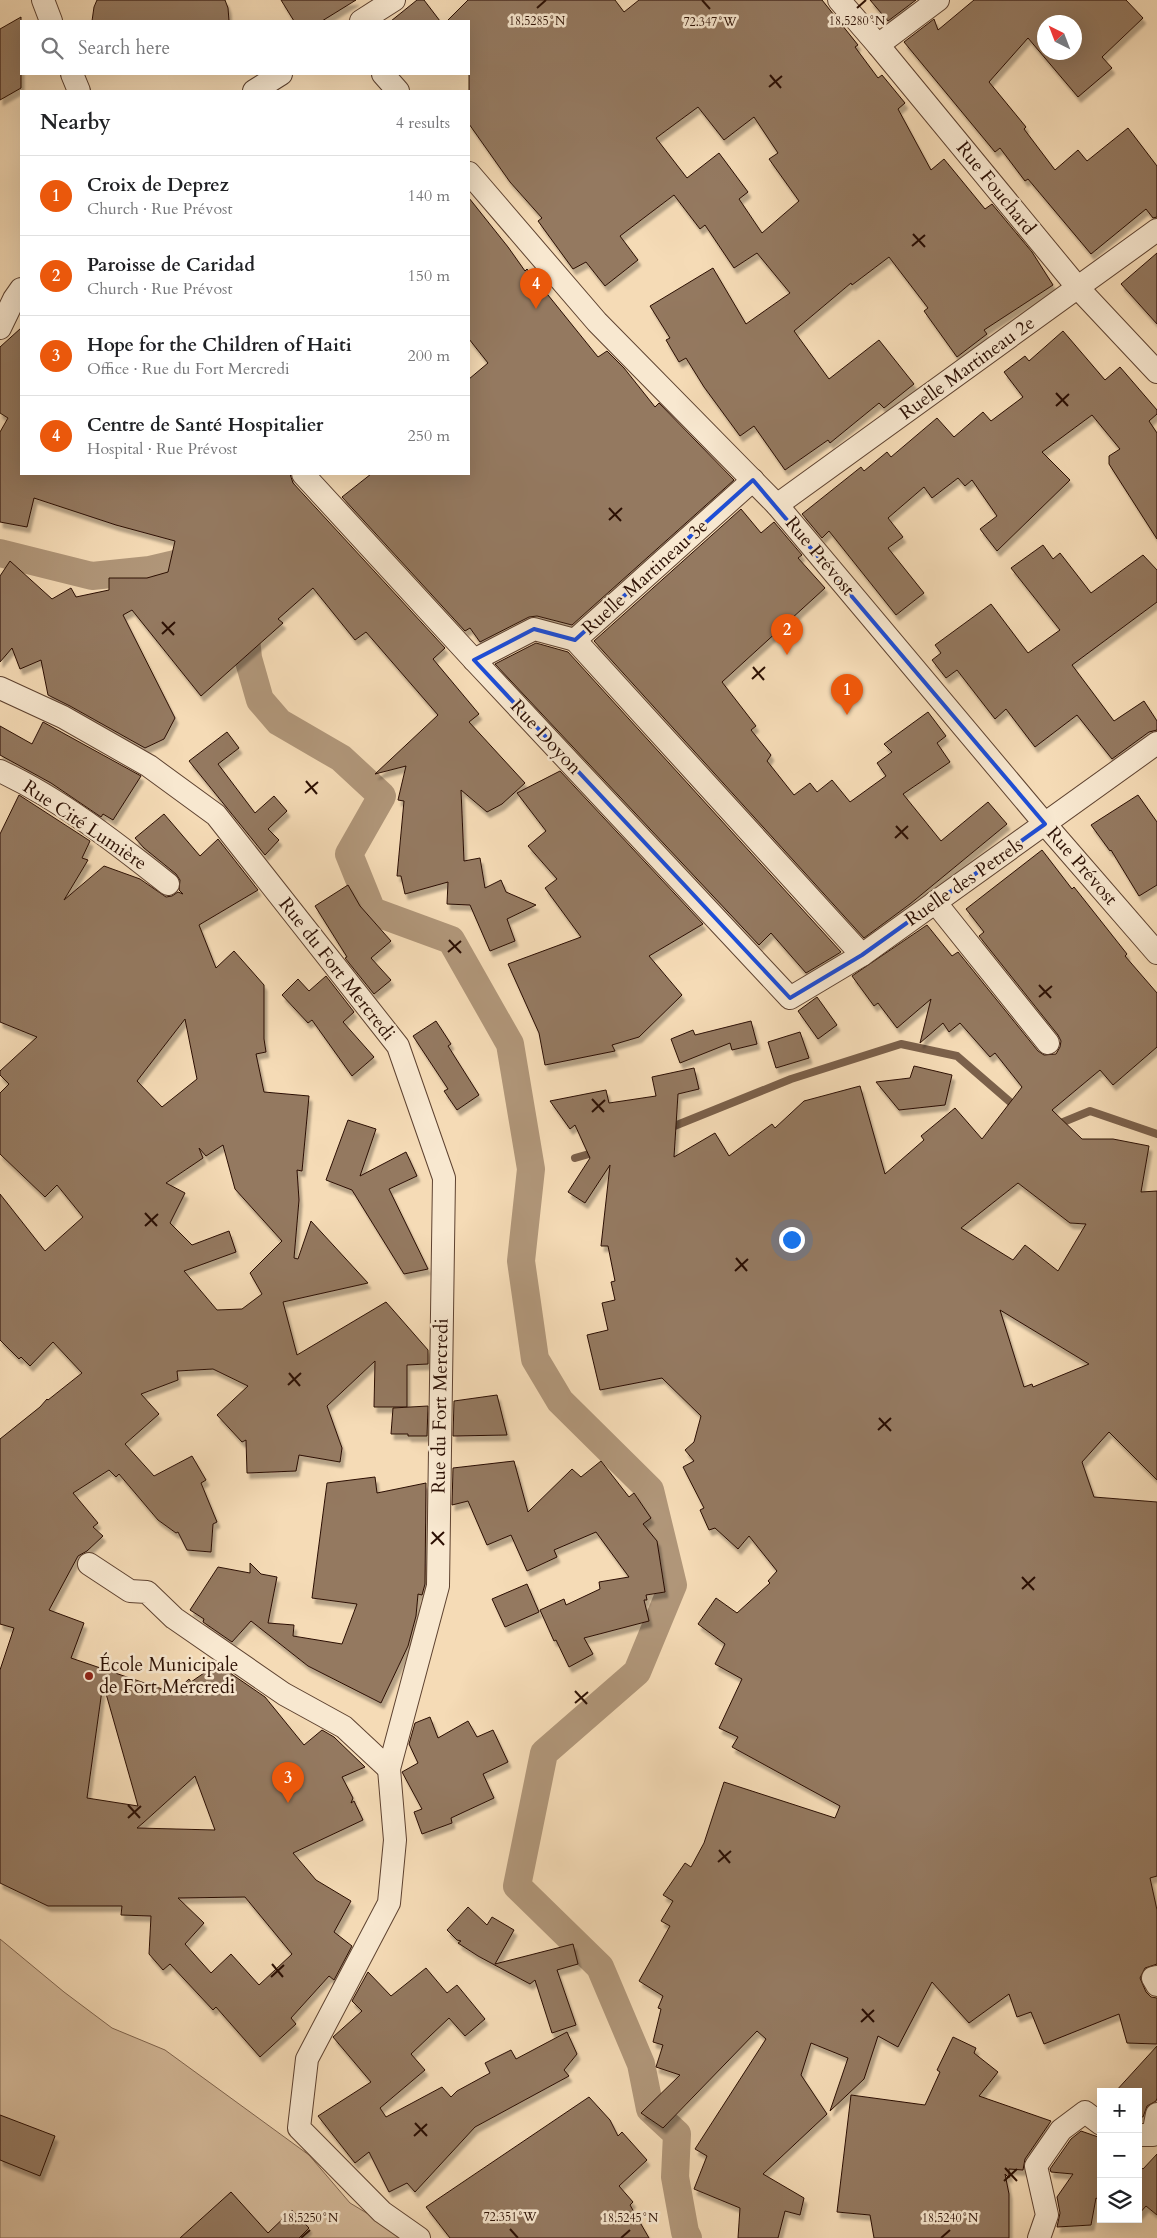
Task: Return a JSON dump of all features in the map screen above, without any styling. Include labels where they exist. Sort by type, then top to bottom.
[{"type":"street","points":[[43,0],[51,20]]},
{"type":"street","points":[[363,20],[394,0]]},
{"type":"street","name":"Rue Fouchard","points":[[839,0],[878,44],[1079,289],[1157,372]]},
{"type":"street","points":[[878,44],[938,0]]},
{"type":"street","points":[[72,75],[79,90]]},
{"type":"street","points":[[256,90],[279,75]]},
{"type":"street","points":[[384,75],[397,90]]},
{"type":"street","name":"Rue Prévost","points":[[470,174],[597,322],[777,505],[1045,824],[1157,953]]},
{"type":"street","name":"Ruelle Martineau 2e","points":[[777,505],[1079,289],[1157,230]]},
{"type":"street","points":[[0,328],[14,299],[20,291]]},
{"type":"street","name":"Rue Doyon","points":[[304,475],[790,998]]},
{"type":"street","name":"Ruelle Martineau 3e","points":[[474,660],[534,629],[575,640],[753,480]]},
{"type":"street","points":[[575,640],[862,955]]},
{"type":"street","name":"Rue du Fort Mercredi","points":[[0,688],[63,717],[148,766],[216,815],[398,1046],[444,1178],[438,1586],[389,1769],[395,1840],[389,1903],[307,2059],[299,2128],[382,2212],[419,2238]]},
{"type":"street","name":"Ruelle des Petrels","points":[[790,998],[862,955],[1157,743]]},
{"type":"street","name":"Rue Cité Lumière","points":[[0,771],[22,782],[115,842],[168,884]]},
{"type":"street","points":[[935,902],[1048,1043]]},
{"type":"street","points":[[89,1564],[130,1591],[147,1592],[174,1618],[284,1694],[344,1727],[389,1769]]},
{"type":"street","points":[[1157,1977],[1153,1978],[1157,1985]]},
{"type":"street","points":[[1039,2238],[1047,2215],[1036,2166],[1061,2130],[1085,2112],[1097,2121]]},
{"type":"street","points":[[1142,2135],[1153,2135],[1157,2114]]},
{"type":"highlighted area","points":[[753,480],[1045,824],[862,955],[790,998],[474,660],[534,629],[575,640]]},
{"type":"shaded area","points":[[0,1939],[64,1992],[112,2028],[165,2050],[309,2155],[350,2203],[408,2238],[0,2238]]},
{"type":"building","points":[[97,0],[225,0],[229,20],[92,20]]},
{"type":"building","points":[[281,0],[356,0],[324,20],[293,20]]},
{"type":"building","points":[[417,0],[424,0],[439,20],[392,20]]},
{"type":"building","points":[[468,0],[615,0],[624,12],[639,0],[822,0],[858,45],[855,47],[878,78],[882,75],[905,103],[898,109],[931,170],[944,159],[985,209],[992,204],[1032,252],[1053,285],[984,330],[987,334],[957,357],[924,311],[928,308],[889,257],[852,285],[851,283],[794,331],[829,379],[879,340],[914,384],[884,408],[879,403],[830,443],[828,440],[785,470],[754,426],[740,436],[704,387],[686,358],[679,362],[666,340],[670,338],[650,306],[713,268],[746,324],[790,293],[757,253],[734,268],[705,225],[700,229],[674,195],[620,236],[638,260],[605,286],[586,262],[573,269],[538,221],[542,218],[510,182],[470,125],[470,20],[448,20]],"holes":[[[698,107],[724,140],[754,117],[778,153],[769,159],[799,201],[762,233],[739,199],[748,192],[719,153],[687,178],[656,138]]]},
{"type":"building","points":[[870,0],[916,0],[888,21]]},
{"type":"building","points":[[974,0],[1126,0],[1143,18],[1102,57],[1112,68],[1078,97],[1047,60],[1082,60],[1082,15],[1037,15],[1037,49],[1028,38],[989,82],[1026,127],[1024,129],[1055,170],[1078,150],[1087,161],[1128,128],[1157,166],[1157,217],[1153,218],[1146,209],[1091,254],[1028,179],[1025,181],[1000,148],[995,152],[904,42],[934,19],[938,30]]},
{"type":"building","points":[[21,17],[21,88],[0,100],[0,29]]},
{"type":"building","points":[[470,199],[525,271],[527,269],[598,357],[607,351],[624,368],[655,407],[659,403],[734,480],[572,625],[537,616],[529,617],[480,642],[470,628],[465,631],[342,497],[370,475],[470,475],[470,378],[488,363],[470,340]]},
{"type":"building","points":[[1157,253],[1157,324],[1121,284]]},
{"type":"building","points":[[20,329],[20,475],[290,475],[293,483],[445,648],[433,659],[479,714],[469,722],[525,783],[502,804],[487,812],[461,790],[464,861],[480,858],[485,888],[501,880],[506,892],[536,905],[507,919],[515,941],[490,951],[470,905],[447,904],[448,882],[405,894],[401,876],[397,876],[404,801],[398,800],[406,766],[375,774],[438,715],[366,632],[355,640],[313,588],[278,619],[283,623],[201,696],[132,610],[123,615],[175,718],[164,739],[145,748],[48,695],[41,660],[20,669],[12,648],[0,662],[0,576],[10,561],[52,599],[71,588],[76,597],[109,590],[109,578],[147,578],[168,572],[175,541],[116,525],[34,498],[27,527],[0,522],[0,432],[8,418],[0,413],[0,347]]},
{"type":"building","points":[[1063,331],[1105,380],[1120,367],[1157,410],[1157,414],[1149,421],[1157,433],[1157,539],[1109,464],[1109,456],[1120,449],[1092,415],[1042,452],[1070,480],[997,551],[980,529],[997,516],[972,480],[965,486],[958,478],[932,498],[924,487],[888,518],[903,537],[888,548],[924,593],[896,615],[829,531],[822,538],[802,514],[861,467],[864,471],[887,452],[891,457],[937,418],[954,437],[983,412],[991,421],[1023,397],[1004,372],[1025,356],[1029,361]]},
{"type":"building","points":[[741,509],[761,533],[774,522],[802,555],[798,558],[825,588],[722,682],[756,726],[751,730],[771,755],[767,761],[794,795],[810,783],[817,792],[832,780],[850,802],[886,776],[877,763],[892,752],[884,744],[928,712],[946,736],[937,743],[950,762],[903,794],[941,841],[988,802],[1007,824],[910,904],[864,938],[594,641]]},
{"type":"building","points":[[1043,545],[1053,559],[1060,553],[1091,593],[1143,555],[1157,570],[1157,602],[1072,665],[1114,721],[1144,701],[1157,721],[1157,730],[1149,732],[1112,759],[1077,715],[1035,747],[1006,709],[995,719],[957,670],[946,678],[932,660],[941,653],[935,645],[991,604],[1028,653],[1060,630],[1011,568]]},
{"type":"building","points":[[536,643],[568,652],[841,952],[806,973],[771,933],[759,945],[495,664]]},
{"type":"building","points":[[43,722],[141,776],[113,820],[103,814],[101,817],[51,783],[0,755],[0,726],[32,744]]},
{"type":"building","points":[[227,732],[239,748],[218,764],[255,813],[274,796],[287,811],[268,829],[279,840],[265,855],[189,761]]},
{"type":"building","points":[[560,771],[703,924],[649,956],[682,995],[639,1037],[612,1045],[615,1051],[545,1065],[539,1033],[508,964],[581,937],[545,888],[557,879],[528,846],[546,831],[517,793]]},
{"type":"building","points":[[19,795],[90,841],[82,858],[88,860],[64,900],[104,866],[140,879],[166,897],[178,892],[183,894],[179,890],[180,880],[176,874],[144,848],[135,838],[164,814],[200,856],[218,839],[258,890],[199,925],[216,968],[234,951],[264,985],[264,1039],[266,1052],[256,1054],[264,1092],[309,1096],[302,1171],[297,1170],[299,1200],[294,1258],[298,1259],[311,1221],[368,1283],[283,1302],[297,1355],[386,1302],[428,1350],[428,1364],[407,1365],[407,1407],[374,1407],[375,1361],[327,1406],[342,1448],[340,1462],[299,1455],[296,1471],[247,1473],[246,1440],[242,1442],[217,1415],[248,1386],[213,1369],[177,1371],[178,1380],[141,1394],[159,1414],[125,1444],[154,1476],[192,1456],[206,1480],[201,1483],[217,1522],[213,1524],[211,1552],[187,1550],[178,1532],[176,1533],[158,1520],[119,1474],[116,1477],[109,1470],[73,1493],[98,1523],[93,1527],[103,1536],[87,1551],[78,1556],[49,1610],[84,1623],[71,1658],[174,1693],[189,1679],[191,1682],[217,1664],[265,1697],[304,1745],[322,1730],[334,1737],[365,1767],[342,1777],[353,1798],[351,1803],[354,1801],[363,1820],[293,1853],[316,1880],[351,1901],[334,1932],[352,1946],[334,1980],[329,1976],[291,2018],[296,2024],[260,2057],[216,2007],[213,2010],[170,1964],[163,1970],[149,1954],[151,1916],[121,1915],[122,1906],[48,1906],[0,1883],[0,1670],[14,1628],[0,1624],[0,1439],[40,1407],[47,1399],[82,1373],[53,1342],[30,1366],[21,1357],[19,1359],[0,1340],[0,1194],[45,1251],[83,1217],[57,1185],[45,1197],[0,1154],[0,1093],[9,1084],[0,1075],[0,1071],[37,1037],[0,1022],[0,834]],"holes":[[[185,1019],[197,1079],[162,1107],[137,1081]],[[223,1145],[235,1189],[282,1241],[250,1273],[262,1294],[242,1309],[217,1310],[184,1271],[236,1252],[229,1231],[192,1245],[170,1223],[185,1193],[166,1183],[203,1158],[199,1148],[206,1156]],[[103,1683],[138,1806],[87,1798]],[[195,1776],[215,1830],[137,1828]],[[245,1897],[292,1954],[259,1985],[231,1954],[211,1973],[185,1944],[204,1923],[178,1898]]]},
{"type":"building","points":[[1138,795],[1157,822],[1157,885],[1139,896],[1111,850],[1091,825]]},
{"type":"building","points":[[1042,850],[1127,954],[1125,956],[1157,993],[1157,1047],[1113,1085],[1100,1070],[1052,1110],[1082,1139],[1113,1139],[1149,1146],[1141,1192],[1157,1191],[1157,1480],[1109,1432],[1082,1462],[1094,1497],[1157,1502],[1157,1876],[1150,1878],[1157,1910],[1157,1964],[1145,1968],[1140,1978],[1146,1992],[1151,1997],[1157,1998],[1157,2044],[1127,2043],[1119,2014],[1044,2044],[1031,2012],[1017,2017],[1009,1994],[969,2023],[932,1982],[898,2047],[878,2036],[864,2079],[830,2111],[848,2058],[811,2043],[801,2075],[827,2114],[763,2174],[804,2198],[800,2215],[785,2211],[778,2238],[738,2238],[740,2208],[694,2189],[707,2156],[695,2149],[766,2039],[757,2031],[663,2128],[641,2113],[680,2075],[656,2067],[663,2045],[653,2042],[661,2009],[658,2008],[663,1996],[639,1981],[670,1926],[661,1921],[673,1901],[663,1895],[685,1863],[691,1867],[704,1843],[724,1782],[835,1818],[840,1806],[732,1747],[738,1737],[719,1728],[742,1679],[715,1664],[725,1644],[698,1624],[716,1598],[737,1613],[770,1583],[768,1581],[777,1571],[749,1536],[738,1549],[715,1528],[709,1530],[700,1510],[704,1508],[683,1467],[694,1461],[685,1450],[694,1442],[701,1416],[662,1378],[600,1390],[587,1335],[608,1330],[602,1303],[615,1300],[611,1282],[615,1281],[608,1246],[601,1246],[610,1165],[585,1203],[568,1192],[590,1158],[575,1125],[570,1129],[550,1101],[606,1090],[609,1103],[656,1096],[652,1077],[694,1068],[699,1089],[678,1094],[674,1157],[715,1133],[729,1156],[772,1124],[775,1128],[804,1101],[860,1086],[885,1174],[924,1140],[921,1136],[955,1108],[982,1139],[1022,1087],[995,1053],[990,1057],[960,1023],[949,1032],[943,1023],[920,1043],[931,999],[897,1028],[878,1003],[874,1006],[852,976],[927,925],[952,956],[958,952],[1038,1051],[1044,1055],[1056,1054],[1061,1041],[1058,1035],[979,936],[984,932],[966,909]],"holes":[[[1018,1183],[1070,1223],[1086,1224],[1058,1271],[1025,1245],[1013,1260],[961,1228]],[[1000,1310],[1089,1364],[1033,1387],[1032,1384],[1024,1387]]]},
{"type":"building","points":[[348,885],[360,906],[391,941],[371,958],[391,980],[374,994],[345,958],[347,957],[315,906]]},
{"type":"building","points":[[326,976],[354,1012],[343,1022],[374,1057],[352,1076],[312,1020],[308,1023],[282,995],[298,979],[309,991]]},
{"type":"building","points":[[817,997],[837,1025],[818,1039],[798,1011]]},
{"type":"building","points":[[436,1021],[451,1044],[448,1046],[479,1095],[457,1110],[444,1091],[448,1089],[413,1036]]},
{"type":"building","points":[[751,1021],[757,1044],[732,1050],[730,1043],[680,1063],[671,1039],[693,1030],[695,1035]]},
{"type":"building","points":[[800,1032],[809,1058],[776,1068],[768,1042]]},
{"type":"building","points":[[914,1066],[952,1075],[945,1105],[899,1110],[876,1082],[910,1078]]},
{"type":"building","points":[[348,1120],[376,1129],[360,1176],[406,1152],[417,1176],[389,1189],[428,1269],[404,1274],[352,1190],[326,1180]]},
{"type":"building","points":[[497,1395],[507,1435],[453,1436],[454,1401]]},
{"type":"building","points":[[428,1406],[427,1436],[391,1434],[393,1408]]},
{"type":"building","points":[[514,1461],[528,1512],[572,1469],[581,1477],[601,1461],[629,1497],[634,1493],[651,1518],[643,1524],[657,1541],[665,1592],[646,1595],[647,1600],[644,1600],[649,1621],[584,1638],[593,1654],[569,1667],[556,1640],[554,1641],[540,1610],[564,1599],[566,1605],[600,1589],[599,1582],[629,1577],[596,1532],[554,1550],[557,1557],[527,1571],[511,1535],[487,1545],[468,1501],[452,1505],[453,1468]]},
{"type":"building","points":[[375,1477],[377,1493],[426,1483],[425,1584],[422,1595],[418,1594],[416,1616],[408,1646],[381,1703],[308,1666],[251,1621],[232,1642],[203,1622],[204,1619],[190,1610],[218,1567],[250,1573],[250,1563],[261,1574],[277,1577],[268,1623],[294,1625],[293,1636],[342,1644],[357,1604],[312,1598],[327,1483]]},
{"type":"building","points":[[527,1584],[539,1612],[505,1627],[492,1599]]},
{"type":"building","points":[[430,1717],[438,1738],[468,1721],[477,1737],[493,1730],[508,1762],[483,1774],[494,1798],[451,1818],[452,1823],[422,1834],[414,1812],[422,1809],[402,1772],[418,1763],[409,1744],[415,1723]]},
{"type":"building","points":[[468,1907],[487,1925],[492,1917],[514,1930],[495,1964],[573,1944],[578,1964],[557,1970],[576,2025],[552,2033],[535,1980],[530,1984],[458,1943],[461,1941],[457,1940],[447,1930]]},
{"type":"building","points":[[426,1968],[447,1993],[457,1985],[485,2019],[465,2036],[449,2018],[411,2054],[425,2070],[380,2108],[386,2117],[442,2087],[451,2097],[457,2091],[490,2073],[485,2063],[511,2050],[516,2059],[567,2032],[577,2054],[564,2070],[569,2076],[475,2127],[415,2192],[407,2183],[389,2192],[369,2152],[355,2163],[318,2116],[371,2082],[333,2037],[362,2011],[352,2001],[368,1972],[391,1996]]},
{"type":"building","points":[[953,2037],[976,2048],[974,2053],[998,2072],[979,2096],[1051,2121],[1025,2159],[1023,2170],[1009,2169],[1009,2178],[1005,2174],[1009,2194],[1009,2238],[874,2238],[870,2215],[837,2212],[851,2095],[925,2105],[940,2072],[937,2070]]},
{"type":"building","points":[[1157,2046],[1157,2098],[1156,2101],[1147,2106],[1143,2117],[1142,2088],[1119,2088]]},
{"type":"building","points":[[589,2097],[610,2120],[618,2136],[622,2132],[647,2160],[619,2186],[633,2202],[630,2205],[649,2238],[450,2238],[426,2207]]},
{"type":"building","points":[[0,2115],[55,2136],[40,2176],[0,2160]]},
{"type":"building","points":[[1081,2131],[1097,2137],[1097,2199],[1091,2225],[1057,2227],[1060,2213],[1057,2197],[1073,2174],[1051,2172],[1050,2169],[1071,2139]]},
{"type":"building","points":[[1157,2154],[1157,2215],[1146,2206],[1142,2210],[1143,2169]]},
{"type":"building","points":[[231,2192],[268,2233],[292,2210],[309,2228],[299,2238],[180,2238]]},
{"type":"waterway","points":[[0,553],[92,576],[150,570],[201,558],[205,561]]},
{"type":"waterway","points":[[244,618],[248,658],[260,700],[279,722],[341,758],[382,796],[349,854],[372,911],[451,940],[510,1044],[531,1169],[521,1261],[535,1359],[560,1401],[650,1490],[673,1585],[637,1672],[544,1753],[517,1886],[600,1967],[641,2064],[650,2109],[677,2134],[675,2177],[685,2232],[688,2238]]},
{"type":"waterway","points":[[667,1129],[791,1079],[901,1044],[957,1056],[1017,1108]]},
{"type":"waterway","points":[[1056,1125],[1090,1111],[1157,1134]]},
{"type":"waterway","points":[[575,1158],[596,1152]]},
{"type":"place","name":"Centre de Santé Hospitalier","points":[[536,309]]},
{"type":"place","name":"Paroisse de Caridad","points":[[787,655]]},
{"type":"place","name":"Croix de Deprez","points":[[847,715]]},
{"type":"place","name":"École Municipale de Fort Mercredi","points":[[89,1676]]},
{"type":"place","name":"Hope for the Children of Haiti","points":[[288,1803]]}]
